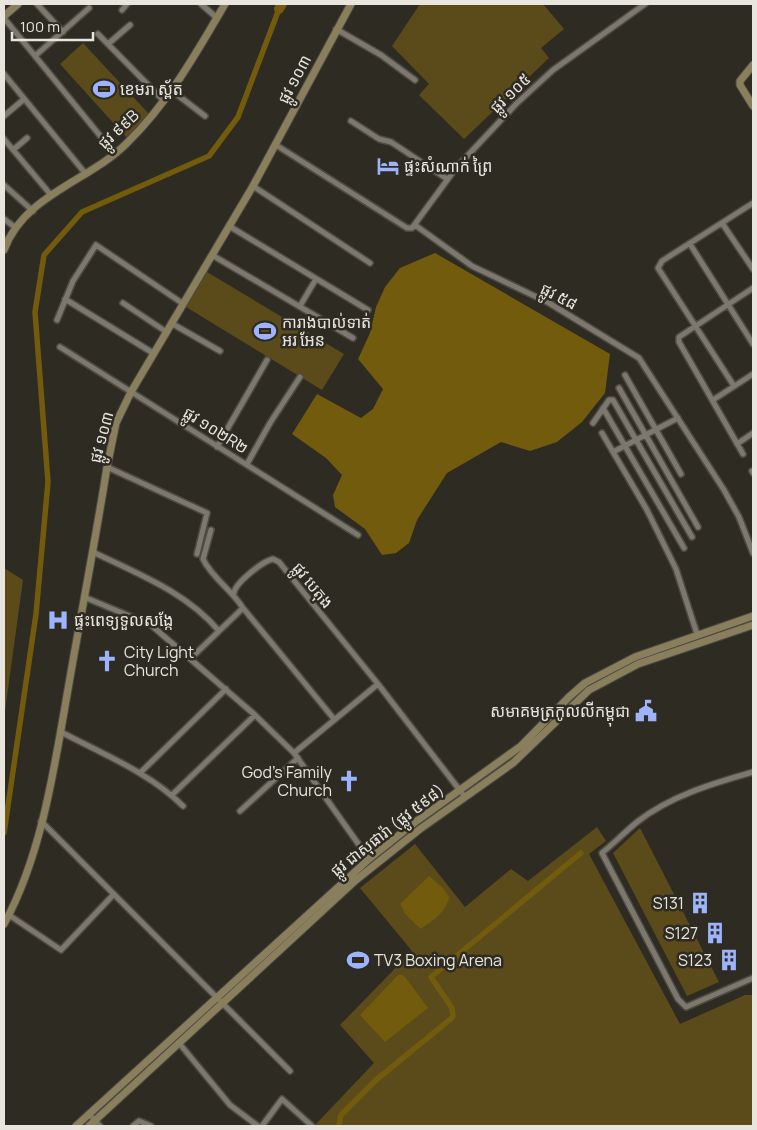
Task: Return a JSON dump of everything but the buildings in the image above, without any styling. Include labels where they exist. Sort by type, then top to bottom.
[{"type":"main road","points":[[4,17],[18,4]]},
{"type":"main road","name":"ផ្លូវ ៩៩B","points":[[4,250],[16,228],[51,195],[115,154],[127,144],[172,90],[196,55],[225,4]]},
{"type":"main road","name":"ផ្លូវ ១០៣","points":[[4,924],[25,880],[41,821],[61,732],[116,423],[153,353],[276,145],[336,28],[351,4]]},
{"type":"main road","points":[[753,66],[741,78],[740,85],[753,106]]},
{"type":"main road","name":"ផ្លូវ ជាសុផារ៉ា (ផ្លូវ ៥៩៨)","points":[[76,1126],[91,1124],[320,913],[521,746],[585,683],[635,657],[696,634],[753,616]]},
{"type":"main road","name":"ផ្លូវ ជាសុផារ៉ា (ផ្លូវ ៥៩៨)","points":[[91,1124],[89,1114],[314,907],[369,859],[462,794],[527,752],[575,702],[600,683],[670,651],[753,624]]},
{"type":"main road","points":[[314,907],[320,913]]},
{"type":"main road","points":[[149,1059],[155,1066]]},
{"type":"street","points":[[37,4],[63,32]]},
{"type":"street","points":[[122,10],[127,4]]},
{"type":"street","points":[[202,4],[216,18]]},
{"type":"street","name":"ផ្លូវ ១០៥","points":[[415,225],[447,180],[479,141],[553,70],[641,5]]},
{"type":"street","points":[[35,56],[88,8]]},
{"type":"street","points":[[4,17],[115,154]]},
{"type":"street","points":[[108,44],[130,25]]},
{"type":"street","points":[[336,28],[382,55],[415,80]]},
{"type":"street","points":[[98,34],[164,101]]},
{"type":"street","points":[[4,74],[23,100],[84,173]]},
{"type":"street","points":[[172,90],[205,116]]},
{"type":"street","points":[[4,116],[23,100]]},
{"type":"street","points":[[351,121],[380,139],[391,142],[447,180]]},
{"type":"street","points":[[13,150],[27,138]]},
{"type":"street","points":[[4,139],[51,195]]},
{"type":"street","name":"ផ្លូវ ៥៨","points":[[276,145],[407,228],[412,228],[415,225],[472,266],[549,303],[634,355],[678,418],[735,510],[753,553]]},
{"type":"street","points":[[4,185],[33,211]]},
{"type":"street","points":[[253,186],[370,262]]},
{"type":"street","points":[[734,386],[658,268],[662,261],[753,203]]},
{"type":"street","points":[[4,218],[16,228]]},
{"type":"street","points":[[722,223],[753,269]]},
{"type":"street","points":[[229,226],[368,310]]},
{"type":"street","points":[[690,244],[753,344]]},
{"type":"street","points":[[57,320],[73,281],[96,245],[182,303]]},
{"type":"street","points":[[212,255],[353,338]]},
{"type":"street","points":[[300,306],[316,279]]},
{"type":"street","points":[[743,454],[678,342],[679,337],[695,325],[753,288]]},
{"type":"street","points":[[65,299],[153,353]]},
{"type":"street","points":[[124,303],[166,331]]},
{"type":"street","points":[[171,323],[220,351]]},
{"type":"street","name":"ផ្លូវ ១០២R២","points":[[60,347],[358,535]]},
{"type":"street","points":[[217,447],[267,360]]},
{"type":"street","points":[[713,400],[753,374]]},
{"type":"street","points":[[625,375],[681,474]]},
{"type":"street","points":[[247,464],[270,423],[300,377]]},
{"type":"street","points":[[619,388],[698,526]]},
{"type":"street","points":[[593,423],[609,400],[613,400],[692,537]]},
{"type":"street","points":[[603,408],[684,548]]},
{"type":"street","points":[[613,452],[678,418]]},
{"type":"street","points":[[602,433],[647,510],[676,570],[696,634]]},
{"type":"street","points":[[737,444],[753,433]]},
{"type":"street","points":[[107,466],[207,513],[197,554]]},
{"type":"street","points":[[680,515],[689,511]]},
{"type":"street","points":[[210,530],[203,559],[207,567],[234,593],[243,608],[334,719]]},
{"type":"street","points":[[93,552],[181,596],[206,616],[219,631]]},
{"type":"street","name":"ផ្លូវ បេតុង","points":[[234,593],[237,586],[264,561],[273,559],[279,562],[378,684],[462,794]]},
{"type":"street","points":[[84,597],[151,625],[226,689],[294,753],[369,859]]},
{"type":"street","points":[[191,658],[243,608]]},
{"type":"street","points":[[294,753],[378,684]]},
{"type":"street","points":[[140,773],[226,689]]},
{"type":"street","points":[[172,795],[254,715]]},
{"type":"street","points":[[61,732],[140,773],[172,795],[184,806]]},
{"type":"street","points":[[240,812],[298,758]]},
{"type":"street","points":[[753,772],[697,790],[664,806],[638,821],[602,853],[678,999],[686,1007],[753,978]]},
{"type":"street","points":[[41,821],[290,1071]]},
{"type":"street","points":[[9,915],[61,950],[114,894]]},
{"type":"street","points":[[179,1043],[230,1105],[258,1126]]},
{"type":"street","points":[[262,1126],[282,1100],[312,1126]]},
{"type":"street","points":[[133,1126],[139,1121],[151,1126]]},
{"type":"shaded area","points":[[420,4],[543,4],[564,29],[541,48],[549,58],[464,139],[419,95],[429,84],[392,46]]},
{"type":"shaded area","name":"ខេមរា ស្ព័ត","points":[[83,43],[149,114],[127,138],[60,64]]},
{"type":"shaded area","points":[[435,253],[610,354],[605,393],[582,422],[557,442],[530,451],[501,442],[447,473],[417,520],[409,543],[396,553],[382,555],[365,529],[335,507],[333,495],[342,475],[326,458],[292,434],[317,394],[361,418],[373,409],[383,389],[358,359],[370,333],[376,307],[385,287],[400,268]]},
{"type":"shaded area","name":"ការាងបាល់ទាត់ អរ អែន","points":[[207,272],[344,354],[322,390],[186,307]]},
{"type":"shaded area","points":[[4,568],[23,580],[4,718]]},
{"type":"shaded area","points":[[597,827],[606,841],[589,854],[680,1024],[745,995],[753,995],[753,1126],[314,1126],[374,1063],[340,1025],[412,951],[360,888],[415,844],[465,907],[511,869],[528,881]]},
{"type":"shaded area","points":[[640,828],[719,982],[687,996],[613,853]]},
{"type":"shaded area","points":[[429,876],[444,889],[449,897],[442,912],[421,929],[406,915],[400,904]]},
{"type":"shaded area","points":[[399,974],[405,977],[428,1008],[385,1042],[360,1015]]},
{"type":"waterway","points":[[279,9],[282,4]]},
{"type":"waterway","points":[[4,833],[36,614],[48,482],[35,312],[44,255],[82,212],[209,156],[238,117],[279,9]]},
{"type":"waterway","points":[[339,1126],[341,1115],[376,1080],[453,1017],[452,1008],[431,977],[581,853]]},
{"type":"place","name":"ខេមរា ស្ព័ត","points":[[104,89]]},
{"type":"place","name":"ផ្ទះសំណាក់ ព្រៃ","points":[[388,166]]},
{"type":"place","name":"ការាងបាល់ទាត់ អរ អែន","points":[[265,331]]},
{"type":"place","name":"ផ្ទះពេទ្យទួលសង្កែ","points":[[58,620]]},
{"type":"place","name":"City Light Church","points":[[107,661]]},
{"type":"place","name":"សមាគមត្រកូលលីកម្ពុជា","points":[[646,711]]},
{"type":"place","name":"God's Family Church","points":[[349,781]]},
{"type":"place","name":"S131","points":[[700,903]]},
{"type":"place","name":"S127","points":[[715,933]]},
{"type":"place","name":"TV3 Boxing Arena","points":[[358,960]]},
{"type":"place","name":"S123","points":[[729,960]]}]
